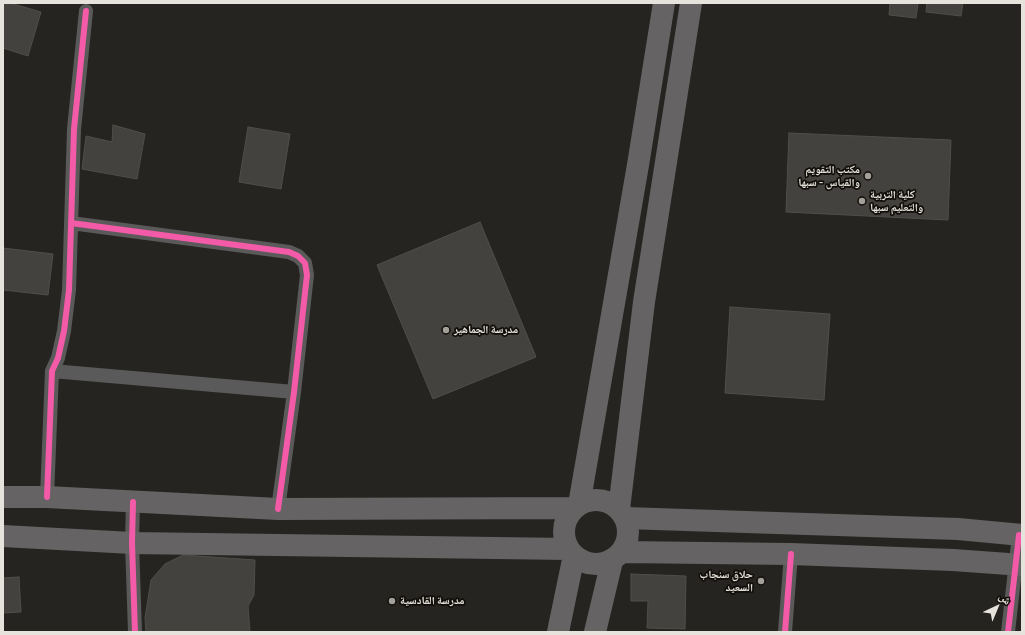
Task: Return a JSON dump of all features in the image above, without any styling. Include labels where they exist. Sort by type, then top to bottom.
[{"type":"main road","points":[[3,497],[47,497],[278,508],[577,506],[589,501],[600,500],[610,503],[622,514],[628,526],[629,535],[627,544],[617,556],[603,564],[592,565],[582,561],[571,552],[564,538],[564,527],[568,516],[577,506],[638,165],[664,3]]},
{"type":"main road","points":[[622,514],[644,302],[691,3]]},
{"type":"main road","points":[[622,514],[958,529],[1021,535]]},
{"type":"main road","points":[[3,536],[132,543],[571,552]]},
{"type":"main road","points":[[558,632],[571,552]]},
{"type":"main road","points":[[617,556],[790,554],[953,560],[1019,565]]},
{"type":"main road","points":[[595,632],[617,556]]},
{"type":"street","points":[[47,497],[52,371],[58,358],[64,331],[69,290],[74,129],[86,11]]},
{"type":"street","points":[[71,223],[278,250],[289,252],[298,256],[305,263],[307,275],[294,392],[278,508]]},
{"type":"street","points":[[52,371],[294,392]]},
{"type":"street","points":[[133,502],[132,543],[135,632]]},
{"type":"street","points":[[1008,632],[1019,565],[1021,535]]},
{"type":"street","points":[[785,632],[790,554]]},
{"type":"building","points":[[3,3],[10,3],[41,12],[28,56],[3,48]]},
{"type":"building","points":[[890,3],[918,3],[916,18],[889,15]]},
{"type":"building","points":[[927,3],[963,3],[961,16],[926,12]]},
{"type":"building","points":[[113,125],[145,134],[137,179],[82,169],[86,136],[112,142]]},
{"type":"building","points":[[248,127],[290,134],[281,189],[239,182]]},
{"type":"building","name":"مكتب التقويم والقياس - سبها","points":[[789,133],[951,140],[948,220],[786,212]]},
{"type":"building","points":[[480,222],[536,357],[433,399],[377,265]]},
{"type":"building","points":[[3,248],[53,254],[48,295],[3,290]]},
{"type":"building","points":[[730,307],[830,314],[824,400],[725,393]]},
{"type":"building","points":[[183,555],[255,560],[254,595],[248,606],[250,632],[146,632],[145,618],[151,580],[165,564]]},
{"type":"building","points":[[631,574],[686,576],[685,629],[647,628],[648,601],[631,601]]},
{"type":"building","points":[[19,577],[21,612],[3,613],[3,578]]},
{"type":"cycle path","points":[[47,497],[52,371],[58,358],[64,331],[69,290],[74,129],[86,11]]},
{"type":"cycle path","points":[[71,223],[289,252],[298,256],[305,263],[307,275],[294,392],[278,509]]},
{"type":"cycle path","points":[[133,502],[132,543],[135,632]]},
{"type":"cycle path","points":[[1008,632],[1019,535]]},
{"type":"cycle path","points":[[785,632],[791,554]]},
{"type":"place","name":"مكتب التقويم والقياس - سبها","points":[[868,176]]},
{"type":"place","name":"كلية التربية والتعليم سبها","points":[[862,201]]},
{"type":"place","name":"مدرسة الجماهير","points":[[446,330]]},
{"type":"place","name":"حلاق سنجاب السعيد","points":[[761,581]]},
{"type":"place","name":"مدرسة القادسية","points":[[392,601]]}]
